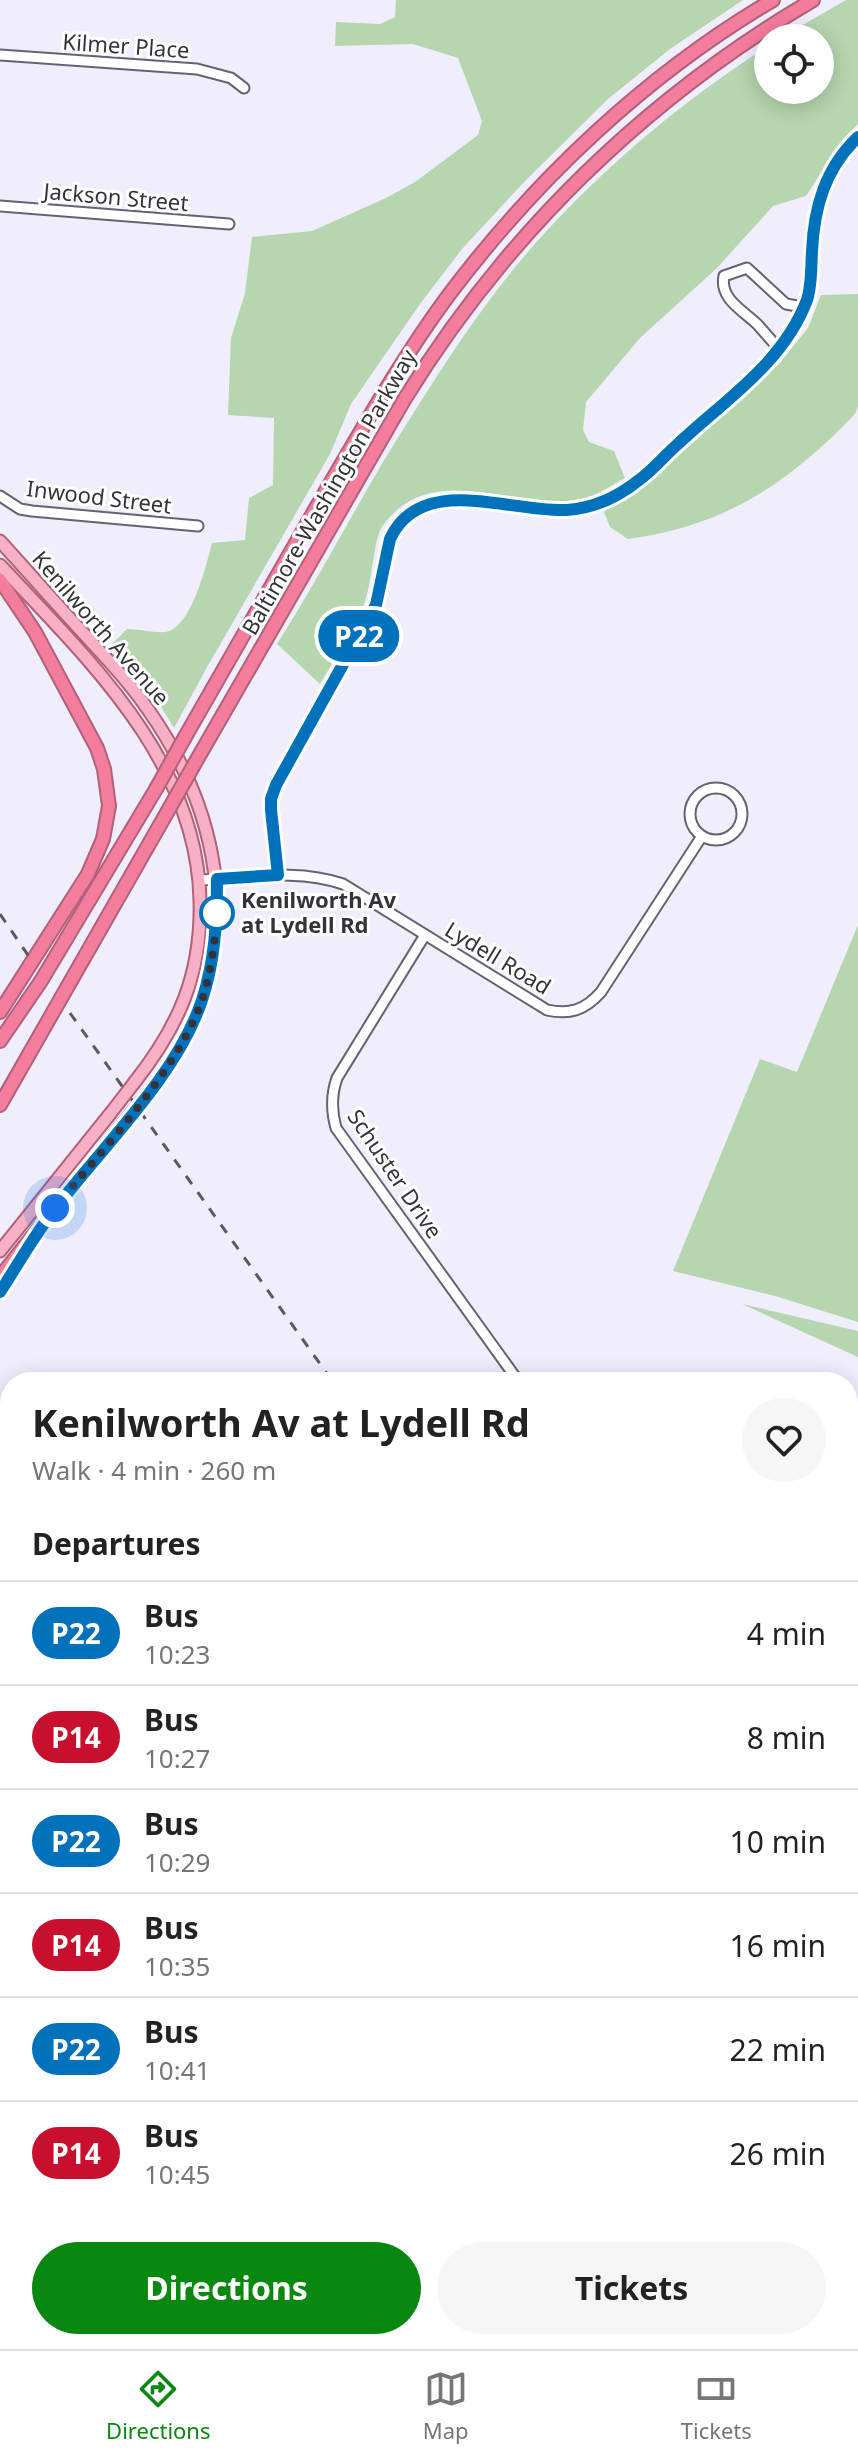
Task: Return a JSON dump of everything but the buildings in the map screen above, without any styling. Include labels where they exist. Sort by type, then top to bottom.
[{"type":"highway","name":"Baltimore-Washington Parkway","points":[[0,1041],[80,918],[385,389],[423,331],[479,257],[547,181],[622,110],[716,37],[773,0]]},
{"type":"highway","name":"Baltimore-Washington Parkway","points":[[0,1105],[404,400],[441,342],[488,279],[562,195],[637,125],[728,54],[813,0]]},
{"type":"highway","points":[[0,580],[35,632],[92,738],[104,769],[109,806],[103,839],[88,874],[0,1012]]},
{"type":"highway","points":[[0,1277],[55,1208]]},
{"type":"main road","name":"Kenilworth Avenue","points":[[0,541],[121,675],[149,711],[176,755],[195,796],[211,846],[217,879],[215,943],[201,1002],[173,1060],[55,1208],[0,1292]]},
{"type":"main road","name":"Kenilworth Avenue","points":[[0,565],[99,673],[144,733],[171,780],[181,803],[199,880],[201,929],[186,997],[166,1039],[0,1251]]},
{"type":"street","name":"Kilmer Place","points":[[0,55],[197,69],[231,78],[244,88]]},
{"type":"street","points":[[278,875],[271,799],[376,605],[394,530],[407,516],[431,502],[457,500],[544,510],[595,505],[612,498],[651,470],[746,385],[793,329],[810,284],[815,211],[822,188],[858,137]]},
{"type":"street","name":"Jackson Street","points":[[0,206],[229,224]]},
{"type":"street","points":[[779,349],[731,303],[722,285],[724,276],[747,268],[786,304],[803,307]]},
{"type":"street","name":"Inwood Street","points":[[0,496],[20,509],[32,511],[198,526]]},
{"type":"street","points":[[719,788],[733,795],[742,816],[737,830],[717,841],[702,836],[696,831],[690,817],[697,796],[719,788]]},
{"type":"street","name":"Lydell Road","points":[[199,880],[278,875],[324,878],[343,884],[547,1010],[569,1013],[590,1004],[601,992],[702,836]]},
{"type":"street","name":"Schuster Drive","points":[[425,935],[337,1078],[332,1090],[333,1117],[336,1128],[512,1372]]},
{"type":"green space","points":[[396,0],[743,0],[670,49],[608,99],[462,249],[351,404],[330,454],[174,728],[140,673],[112,644],[127,629],[166,632],[175,628],[196,594],[212,543],[245,540],[249,498],[273,485],[274,418],[228,415],[231,338],[245,293],[252,237],[312,231],[386,198],[415,182],[478,135],[482,121],[458,58],[413,44],[335,46],[336,22],[380,24],[395,17]]},
{"type":"green space","points":[[846,0],[858,0],[858,124],[843,139],[806,196],[773,206],[717,268],[640,338],[586,402],[583,430],[589,442],[614,451],[625,478],[581,499],[555,501],[449,491],[424,495],[402,506],[382,527],[364,604],[350,635],[320,684],[277,644],[395,442],[492,297],[548,229],[606,171],[668,118],[754,55],[754,104],[834,104],[834,24],[804,24]]},
{"type":"green space","points":[[858,294],[858,406],[855,414],[830,439],[753,498],[695,524],[628,539],[610,527],[604,512],[610,506],[645,486],[779,364],[808,328],[821,295]]},
{"type":"green space","points":[[858,925],[858,1322],[775,1296],[673,1271],[760,1059],[797,1072]]},
{"type":"green space","points":[[742,1304],[858,1331],[858,1357]]},
{"type":"railway","points":[[0,914],[30,958]]},
{"type":"railway","points":[[70,1013],[326,1372]]},
{"type":"bus line","name":"P22","points":[[0,1292],[55,1208],[147,1094],[186,1037],[201,1002],[210,969],[215,943],[217,879],[278,875],[271,799],[376,605],[394,530],[407,516],[431,502],[457,500],[544,510],[595,505],[625,491],[651,470],[746,385],[793,329],[808,296],[815,211],[822,188],[858,137]]},
{"type":"place","name":"Kenilworth Av at Lydell Rd","points":[[217,913]]},
{"type":"route","points":[[55,1208],[147,1094],[186,1037],[201,1002],[210,969],[217,913]]}]
